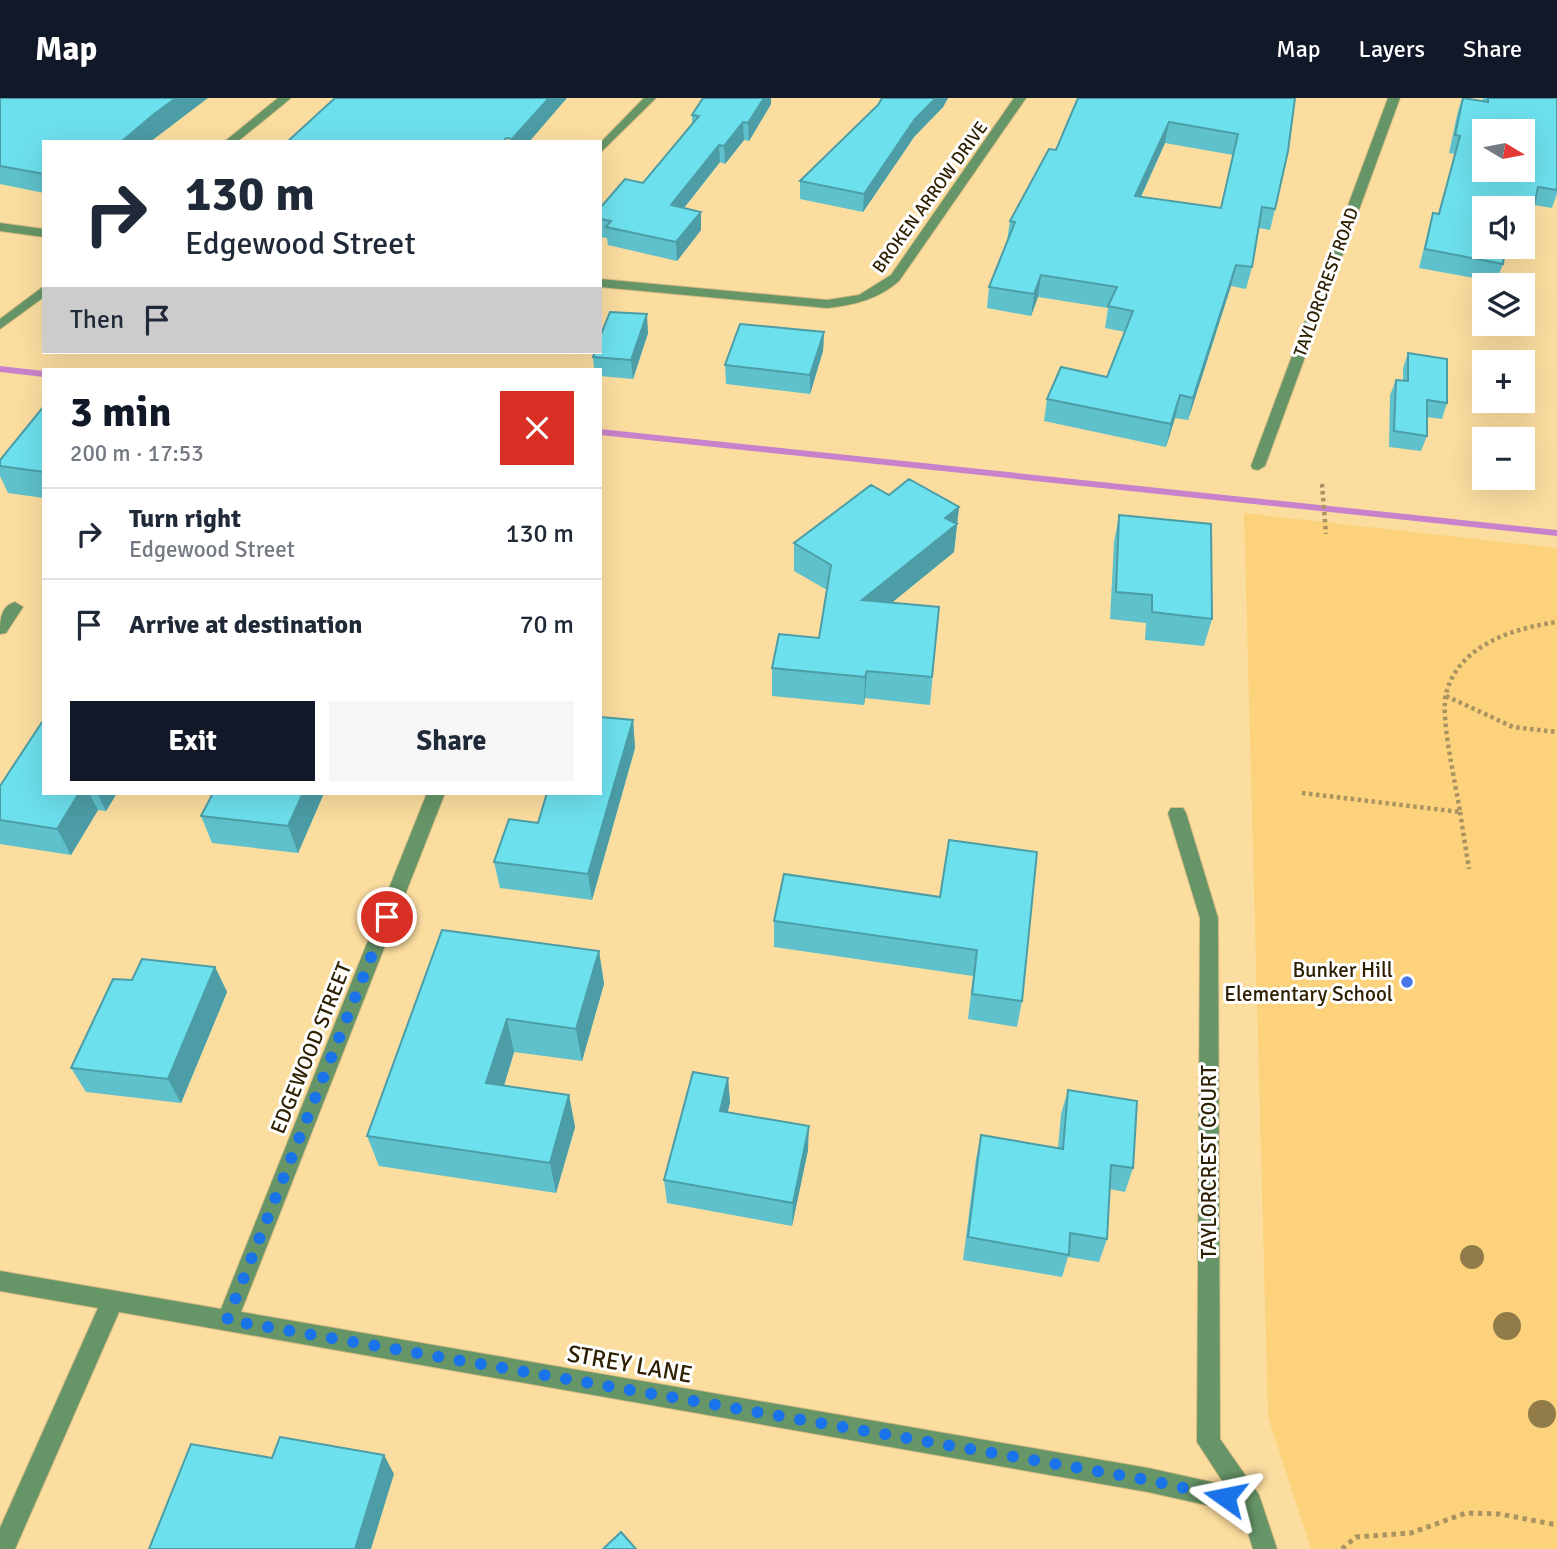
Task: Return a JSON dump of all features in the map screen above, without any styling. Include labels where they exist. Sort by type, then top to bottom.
[{"type":"street","points":[[232,140],[285,98]]},
{"type":"street","points":[[602,148],[650,98]]},
{"type":"street","name":"BROKEN ARROW DRIVE","points":[[602,283],[827,304],[858,302],[882,290],[902,267],[1020,98]]},
{"type":"street","name":"TAYLORCREST ROAD","points":[[1258,466],[1394,98]]},
{"type":"street","points":[[0,227],[42,233]]},
{"type":"street","points":[[0,325],[42,292]]},
{"type":"street","points":[[0,629],[15,607]]},
{"type":"street","name":"EDGEWOOD STREET","points":[[227,1320],[435,795]]},
{"type":"street","name":"TAYLORCREST COURT","points":[[1177,813],[1209,918],[1209,1442],[1251,1503]]},
{"type":"street","name":"STREY LANE","points":[[0,1281],[1134,1478],[1251,1503]]},
{"type":"street","points":[[3,1549],[113,1300]]},
{"type":"street","points":[[1251,1503],[1265,1549]]},
{"type":"path","points":[[1322,484],[1326,534]]},
{"type":"path","points":[[1469,869],[1445,696],[1462,664],[1486,642],[1514,630],[1557,622]]},
{"type":"path","points":[[1445,696],[1513,727],[1557,732]]},
{"type":"path","points":[[1303,793],[1461,813]]},
{"type":"path","points":[[1342,1549],[1348,1540],[1366,1533],[1409,1534],[1451,1516],[1466,1513],[1557,1525]]},
{"type":"shaded area","name":"Bunker Hill Elementary School","points":[[1244,513],[1557,548],[1557,1549],[1311,1549],[1268,1417]]},
{"type":"building","points":[[0,98],[176,98],[123,140],[42,140],[42,174],[0,166]]},
{"type":"building","points":[[335,98],[549,98],[512,139],[289,140]]},
{"type":"building","points":[[703,98],[764,98],[748,123],[743,122],[724,146],[719,145],[671,205],[701,212],[676,242],[606,227],[611,221],[602,219],[602,206],[625,179],[643,183],[699,116],[692,115]]},
{"type":"building","points":[[882,98],[936,98],[915,119],[864,194],[800,181],[878,105]]},
{"type":"building","points":[[1078,98],[1295,98],[1288,151],[1275,209],[1262,207],[1252,267],[1236,265],[1193,398],[1180,395],[1171,424],[1047,399],[1061,367],[1107,377],[1133,311],[1108,306],[1117,287],[1041,275],[1034,294],[989,287],[1015,222],[1010,221],[1049,149],[1056,150]],"holes":[[[1169,122],[1238,134],[1221,208],[1135,196]]]},
{"type":"building","points":[[1463,98],[1488,102],[1488,98],[1557,98],[1557,190],[1538,187],[1535,201],[1535,196],[1472,196],[1472,258],[1425,249],[1433,213],[1439,214],[1460,136],[1455,135]]},
{"type":"building","points":[[1477,259],[1504,259],[1503,264]]},
{"type":"building","points":[[610,312],[647,314],[631,360],[593,357],[594,354],[602,354],[602,332]]},
{"type":"building","points":[[740,324],[824,332],[810,375],[725,365]]},
{"type":"building","points":[[1408,353],[1447,359],[1447,403],[1427,400],[1427,436],[1394,431],[1396,380],[1408,381]]},
{"type":"building","points":[[42,408],[42,472],[0,466],[0,460]]},
{"type":"building","points":[[909,479],[959,507],[945,518],[957,524],[862,600],[939,607],[932,677],[867,671],[865,677],[772,668],[779,634],[819,638],[831,565],[794,543],[871,485],[889,495]]},
{"type":"building","points":[[1119,515],[1211,524],[1212,619],[1152,612],[1152,595],[1116,592]]},
{"type":"building","points":[[602,717],[633,720],[588,874],[494,862],[509,819],[538,823],[546,795],[602,795]]},
{"type":"building","points":[[42,722],[42,795],[78,795],[57,829],[0,820],[0,786]]},
{"type":"building","points":[[212,795],[302,795],[288,826],[201,816]]},
{"type":"building","points":[[949,840],[1037,852],[1022,1001],[972,994],[977,950],[774,921],[784,874],[940,897]]},
{"type":"building","points":[[442,930],[599,951],[576,1029],[507,1019],[486,1083],[569,1095],[550,1163],[367,1136]]},
{"type":"building","points":[[142,959],[215,967],[168,1079],[71,1068],[113,979],[132,980]]},
{"type":"building","points":[[693,1072],[728,1078],[720,1111],[809,1126],[793,1203],[664,1180]]},
{"type":"building","points":[[1068,1090],[1137,1101],[1133,1168],[1111,1165],[1107,1239],[1070,1233],[1069,1255],[968,1237],[981,1135],[1063,1149]]},
{"type":"building","points":[[280,1437],[384,1455],[355,1549],[149,1549],[191,1444],[272,1458]]},
{"type":"building","points":[[621,1532],[636,1549],[603,1549]]},
{"type":"waterway","points":[[0,369],[42,374]]},
{"type":"waterway","points":[[602,432],[1557,533]]},
{"type":"place","name":"Bunker Hill Elementary School","points":[[1407,982]]},
{"type":"route","points":[[387,917],[227,1320],[1148,1480],[1225,1497]]}]
